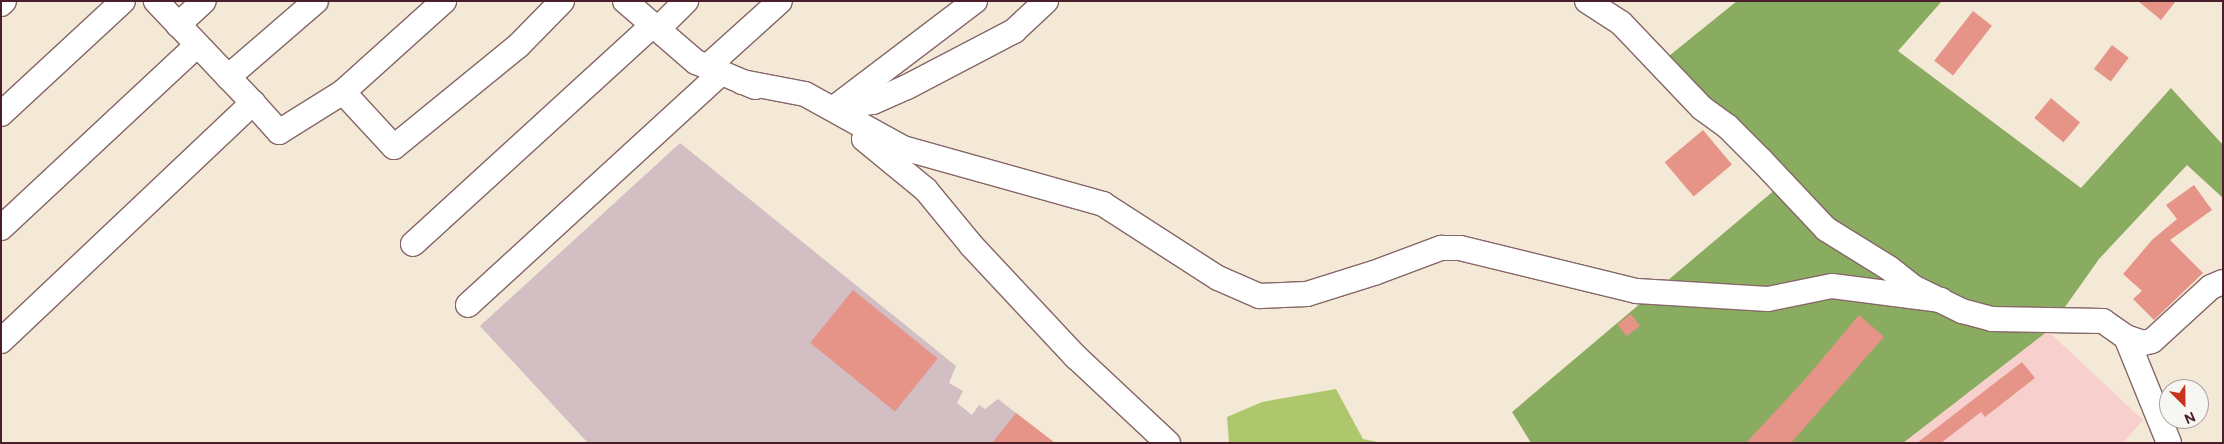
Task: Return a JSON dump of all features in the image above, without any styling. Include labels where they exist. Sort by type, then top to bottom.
[{"type":"street","points":[[1,4],[4,1]]},
{"type":"street","points":[[1,114],[123,1]]},
{"type":"street","points":[[156,1],[279,132],[343,92],[444,1]]},
{"type":"street","points":[[178,24],[204,1]]},
{"type":"street","points":[[228,77],[316,1]]},
{"type":"street","points":[[343,92],[394,147],[518,46],[562,1]]},
{"type":"street","points":[[625,1],[696,62],[811,109],[873,145],[926,190],[972,246],[1076,357],[1163,441]]},
{"type":"street","points":[[413,244],[686,1]]},
{"type":"street","points":[[468,305],[723,74],[780,1]]},
{"type":"street","points":[[834,108],[975,1]]},
{"type":"street","points":[[834,108],[873,102],[907,87],[1014,31],[1046,1]]},
{"type":"street","points":[[1587,1],[1621,24],[1702,108],[1727,126],[1826,229],[1888,268],[1913,287],[1962,311],[1992,318],[2103,321],[2126,337],[2143,343],[2152,341],[2211,287],[2223,282]]},
{"type":"street","points":[[1,228],[197,45]]},
{"type":"street","points":[[723,74],[805,94],[834,108],[903,148],[1103,204],[1218,278],[1259,296],[1307,294],[1374,273],[1441,248],[1460,248],[1637,291],[1768,299],[1832,286],[1941,300]]},
{"type":"street","points":[[2,339],[253,103]]},
{"type":"street","points":[[2126,337],[2170,443]]},
{"type":"shaded area","points":[[680,143],[956,366],[949,383],[963,391],[957,403],[972,415],[979,405],[985,409],[998,399],[1055,443],[588,443],[480,326]]},
{"type":"shaded area","points":[[2048,331],[2143,420],[2123,443],[1903,443]]},
{"type":"green space","points":[[1737,1],[1942,1],[1898,51],[2081,188],[2171,88],[2223,145],[2223,198],[2187,165],[2099,259],[2048,331],[1903,443],[1531,443],[1512,412],[1783,183],[1659,64]]},
{"type":"green space","points":[[1336,389],[1363,439],[1383,443],[1229,443],[1227,417],[1262,402]]},
{"type":"building","points":[[2138,1],[2176,1],[2161,20]]},
{"type":"building","points":[[1973,11],[1992,26],[1953,75],[1934,61]]},
{"type":"building","points":[[2112,45],[2129,58],[2111,82],[2094,69]]},
{"type":"building","points":[[2051,98],[2080,122],[2063,142],[2034,118]]},
{"type":"building","points":[[1703,130],[1732,164],[1694,197],[1665,162]]},
{"type":"building","points":[[2194,185],[2212,210],[2170,240],[2203,273],[2154,320],[2133,299],[2142,291],[2123,274],[2152,240],[2177,219],[2166,205]]},
{"type":"building","points":[[853,290],[938,359],[895,411],[810,343]]},
{"type":"building","points":[[1631,314],[1640,326],[1626,336],[1617,324]]},
{"type":"building","points":[[1859,315],[1884,337],[1791,443],[1746,443],[1807,377]]},
{"type":"building","points":[[2022,362],[2035,378],[1985,417],[1981,412],[1941,443],[1917,443]]},
{"type":"building","points":[[1016,413],[1055,443],[992,443]]}]
